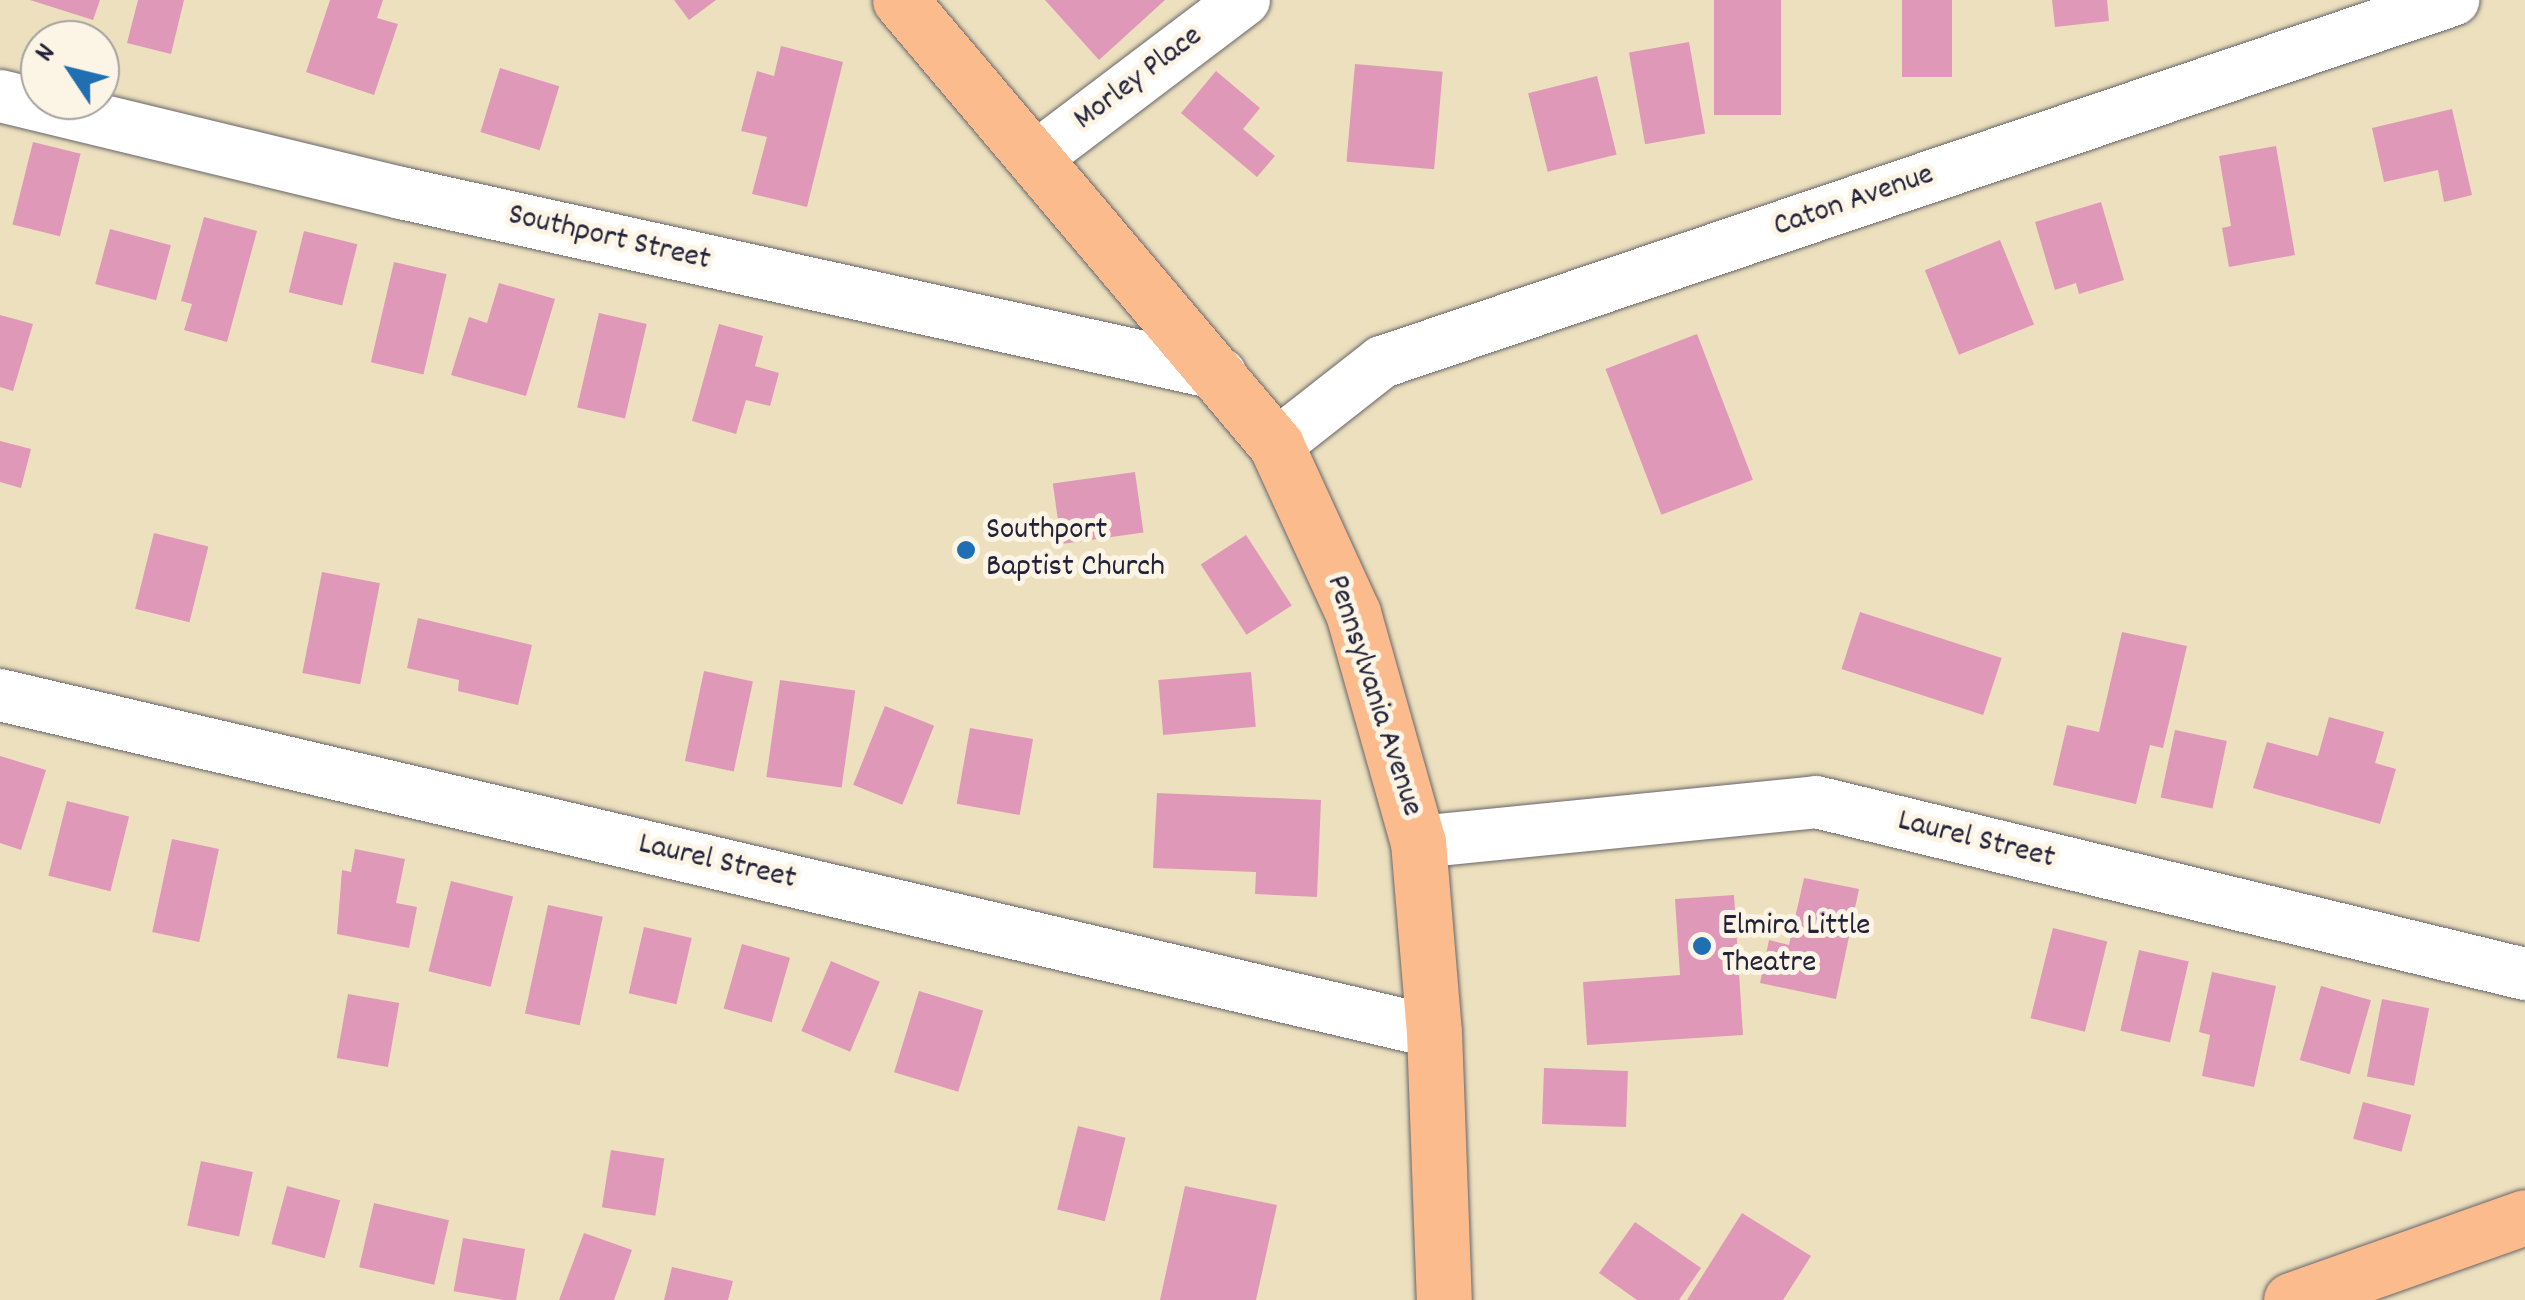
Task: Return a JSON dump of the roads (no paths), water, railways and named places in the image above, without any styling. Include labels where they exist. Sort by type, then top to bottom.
[{"type":"main road","name":"Pennsylvania Avenue","points":[[900,0],[1276,444],[1353,612],[1418,842],[1434,1032],[1444,1300]]},
{"type":"main road","points":[[2291,1300],[2525,1217]]},
{"type":"street","name":"Morley Place","points":[[1035,158],[1244,0]]},
{"type":"street","name":"Caton Avenue","points":[[1276,444],[1382,362],[2454,0]]},
{"type":"street","name":"Southport Street","points":[[0,96],[420,197],[1220,374]]},
{"type":"street","name":"Laurel Street","points":[[0,695],[1434,1032]]},
{"type":"street","name":"Laurel Street","points":[[1418,842],[1816,802],[2525,974]]},
{"type":"place","name":"Southport Baptist Church","points":[[966,550]]},
{"type":"place","name":"Elmira Little Theatre","points":[[1702,946]]}]
